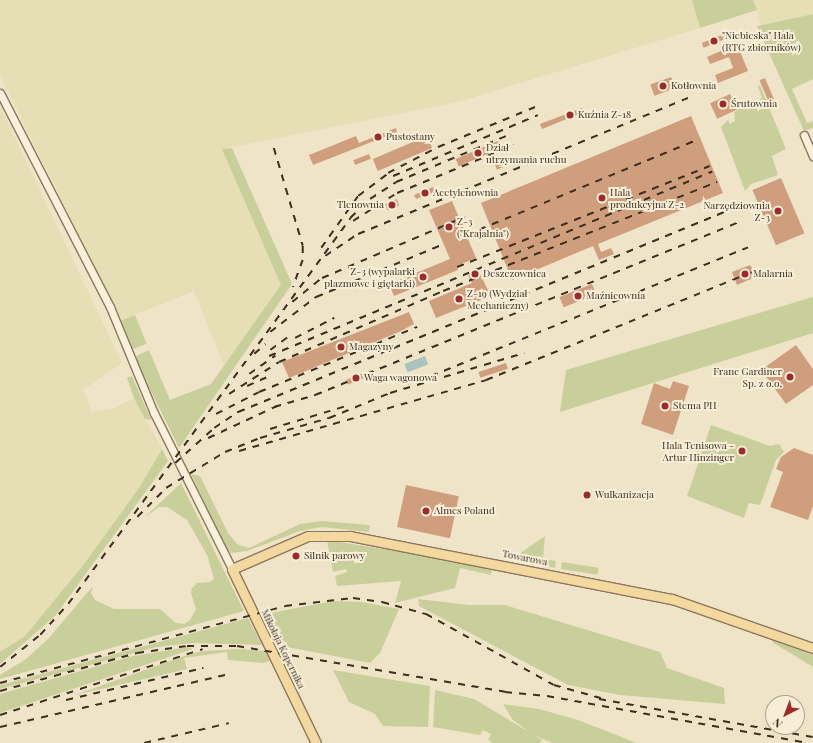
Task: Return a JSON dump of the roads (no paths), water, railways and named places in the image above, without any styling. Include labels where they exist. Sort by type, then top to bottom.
[{"type":"main road","name":"Towarowa","points":[[232,569],[308,536],[350,536],[672,599],[813,648]]},
{"type":"main road","name":"Mikołaja Kopernika","points":[[232,569],[317,741]]},
{"type":"street","points":[[0,93],[110,307],[154,412],[232,569]]},
{"type":"street","points":[[804,135],[813,156]]},
{"type":"water","points":[[425,356],[428,364],[408,372],[404,364]]},
{"type":"railway","points":[[325,256],[358,234],[688,98]]},
{"type":"railway","points":[[321,248],[358,196],[388,173],[438,147],[535,107]]},
{"type":"railway","points":[[393,176],[538,115]]},
{"type":"railway","points":[[0,667],[40,635],[68,604],[350,218],[370,199],[396,182],[506,136]]},
{"type":"railway","points":[[466,235],[699,139]]},
{"type":"railway","points":[[353,221],[397,193],[514,145]]},
{"type":"railway","points":[[274,148],[303,246],[303,260],[293,287]]},
{"type":"railway","points":[[457,267],[710,166]]},
{"type":"railway","points":[[269,356],[712,172]]},
{"type":"railway","points":[[229,394],[279,362],[443,291],[717,182]]},
{"type":"railway","points":[[175,463],[214,428],[238,412],[729,210]]},
{"type":"railway","points":[[292,302],[322,278],[464,217]]},
{"type":"railway","points":[[274,407],[315,395],[738,222]]},
{"type":"railway","points":[[270,332],[316,297],[444,244]]},
{"type":"railway","points":[[431,376],[748,247]]},
{"type":"railway","points":[[239,451],[486,380],[754,271]]},
{"type":"railway","points":[[295,338],[334,318]]},
{"type":"railway","points":[[216,414],[259,392],[417,327]]},
{"type":"railway","points":[[270,350],[288,337]]},
{"type":"railway","points":[[254,354],[265,344]]},
{"type":"railway","points":[[137,517],[166,488],[225,452],[260,438],[329,418],[390,393],[524,353]]},
{"type":"railway","points":[[249,374],[275,356]]},
{"type":"railway","points":[[247,386],[272,375]]},
{"type":"railway","points":[[208,438],[279,405]]},
{"type":"railway","points":[[270,429],[346,406]]},
{"type":"railway","points":[[0,683],[285,606],[353,598],[382,602],[426,614],[554,685],[604,699]]},
{"type":"railway","points":[[0,691],[137,653],[187,646],[237,646],[505,692],[547,696],[808,743]]},
{"type":"railway","points":[[0,715],[203,649]]},
{"type":"railway","points":[[66,700],[203,668]]},
{"type":"railway","points":[[0,727],[226,675]]},
{"type":"railway","points":[[599,699],[813,737]]},
{"type":"railway","points":[[144,743],[229,723]]},
{"type":"place","name":"\"Niebieska\" Hala (RTG zbiorników)","points":[[714,41]]},
{"type":"place","name":"Kotłownia","points":[[663,86]]},
{"type":"place","name":"Śrutownia","points":[[723,104]]},
{"type":"place","name":"Kuźnia Z-18","points":[[570,115]]},
{"type":"place","name":"Pustostany","points":[[378,137]]},
{"type":"place","name":"Dział utrzymania ruchu","points":[[478,153]]},
{"type":"place","name":"Acetylenownia","points":[[425,193]]},
{"type":"place","name":"Hala produkcyjna Z-2","points":[[602,198]]},
{"type":"place","name":"Tlenownia","points":[[392,205]]},
{"type":"place","name":"Narzędziownia Z-3","points":[[778,211]]},
{"type":"place","name":"Z-3 (\"Krajalnia\")","points":[[449,227]]},
{"type":"place","name":"Deszczownica","points":[[475,274]]},
{"type":"place","name":"Malarnia","points":[[745,274]]},
{"type":"place","name":"Z-3 (wypalarki plazmowe i giętarki)","points":[[423,277]]},
{"type":"place","name":"Maźnicownia","points":[[578,296]]},
{"type":"place","name":"Z-19 (Wydział Mechaniczny)","points":[[459,299]]},
{"type":"place","name":"Magazyny","points":[[341,347]]},
{"type":"place","name":"Franc Gardiner Sp. z o.o.","points":[[790,377]]},
{"type":"place","name":"Waga wagonowa","points":[[356,378]]},
{"type":"place","name":"Stema PH","points":[[665,406]]},
{"type":"place","name":"Hala Tenisowa - Artur Hinzinger","points":[[742,451]]},
{"type":"place","name":"Wulkanizacja","points":[[587,495]]},
{"type":"place","name":"Almes Poland","points":[[426,511]]},
{"type":"place","name":"Silnik parowy","points":[[296,556]]}]
